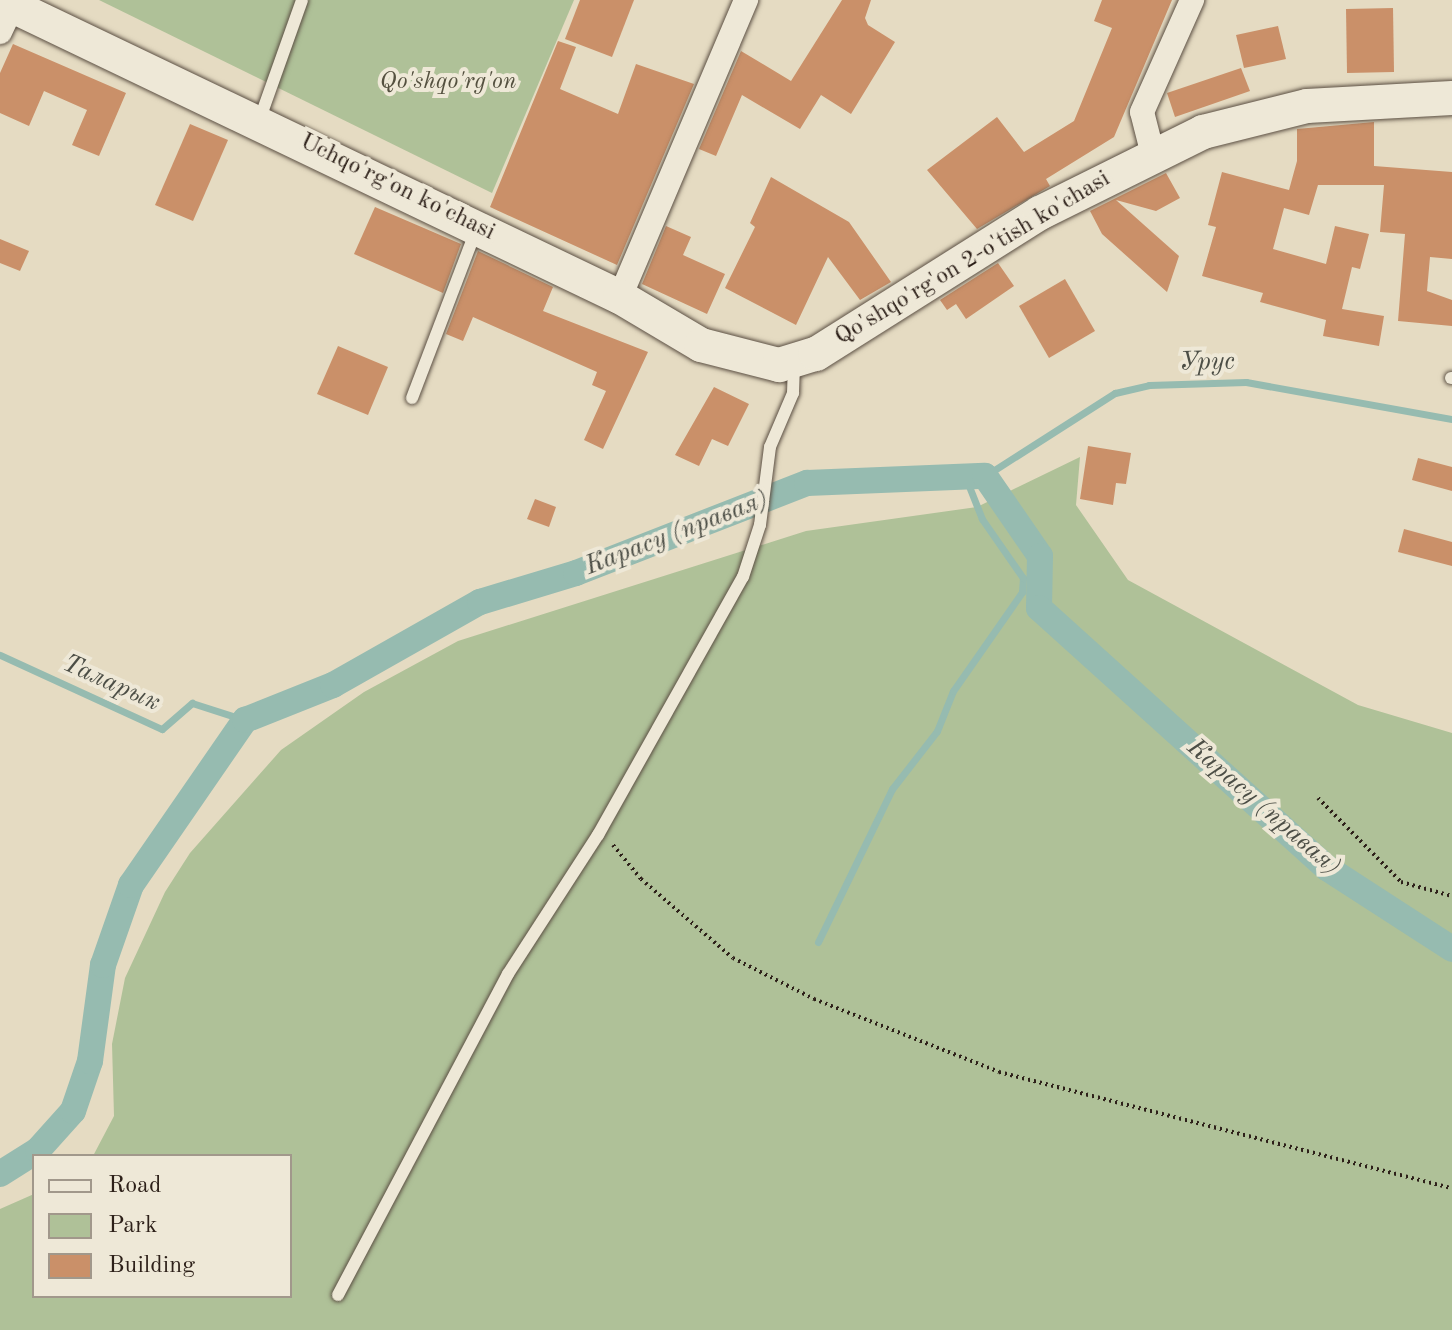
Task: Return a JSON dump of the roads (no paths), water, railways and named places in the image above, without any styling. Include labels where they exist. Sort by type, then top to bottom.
[{"type":"street","points":[[620,297],[746,0]]},
{"type":"street","points":[[1153,155],[1142,112],[1192,0]]},
{"type":"street","name":"Uchqo'rg'on ko'chasi","points":[[4,13],[258,121],[620,297],[701,345],[763,364],[794,364]]},
{"type":"street","name":"Qo'shqo'rg'on 2-o'tish ko'chasi","points":[[794,364],[1040,213],[1203,132],[1282,110],[1452,98]]},
{"type":"lane","points":[[258,121],[302,0]]},
{"type":"lane","points":[[412,398],[477,227]]},
{"type":"lane","points":[[338,1295],[508,974],[598,835],[743,577],[760,525],[770,447],[793,393],[794,364]]},
{"type":"waterway","name":"Урус","points":[[985,476],[1115,393],[1149,385],[1246,382],[1452,419]]},
{"type":"waterway","points":[[818,942],[892,789],[937,731],[953,691],[1022,592],[1023,578],[982,519],[965,476]]},
{"type":"waterway","name":"Карасу (правая)","points":[[0,1174],[38,1150],[73,1111],[90,1061],[103,965],[131,885],[245,720],[333,685],[480,602],[576,573],[807,483],[985,476],[1040,556],[1039,608],[1327,868],[1452,949]]},
{"type":"waterway","name":"Таларык","points":[[0,655],[162,729],[192,703],[245,720]]},
{"type":"park label","name":"Qo'shqo'rg'on","points":[[448,83]]}]
